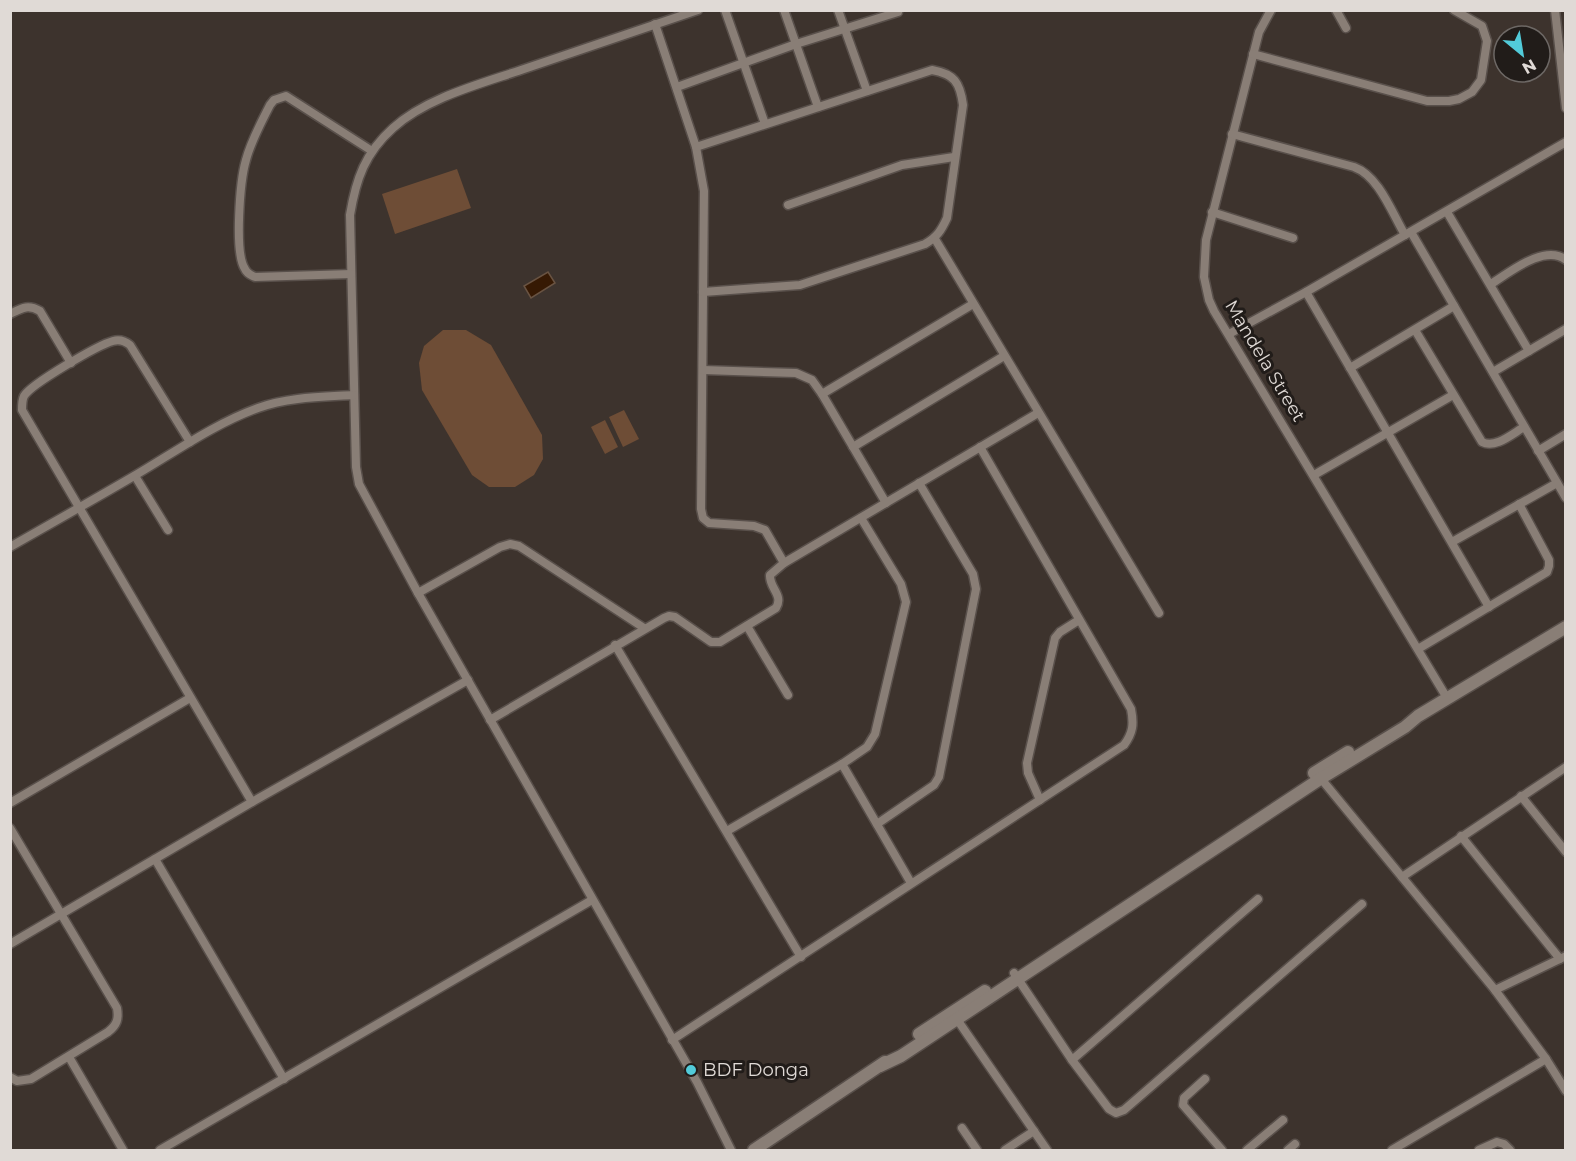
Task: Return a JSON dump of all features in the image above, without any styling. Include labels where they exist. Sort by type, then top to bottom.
[{"type":"main road","points":[[754,1150],[880,1066],[897,1051],[1016,976],[1100,918],[1388,729],[1418,716],[1566,627]]},
{"type":"street","points":[[698,10],[457,92],[404,119],[372,151],[354,188],[350,215],[356,467],[359,484],[418,593],[697,1082],[731,1150]]},
{"type":"street","points":[[725,10],[765,124]]},
{"type":"street","points":[[784,10],[818,107]]},
{"type":"street","points":[[838,10],[867,91]]},
{"type":"street","name":"Mandela Street","points":[[1272,10],[1261,26],[1252,54],[1212,212],[1203,256],[1203,277],[1209,300],[1447,698]]},
{"type":"street","points":[[1336,10],[1346,28]]},
{"type":"street","points":[[1252,54],[1427,101],[1459,99],[1472,92],[1480,81],[1487,41],[1482,26],[1454,10]]},
{"type":"street","points":[[1556,10],[1566,108]]},
{"type":"street","points":[[677,87],[796,44],[898,12]]},
{"type":"street","points":[[655,24],[696,147],[704,190],[700,509],[703,518],[709,523],[754,525],[765,530],[784,562]]},
{"type":"street","points":[[696,147],[932,69],[946,72],[956,81],[961,93],[963,105],[947,218],[935,239],[800,285],[703,292]]},
{"type":"street","points":[[351,274],[255,277],[245,270],[240,258],[239,205],[245,161],[270,105],[274,100],[286,96],[291,97],[372,151]]},
{"type":"street","points":[[1232,134],[1354,167],[1365,172],[1373,180],[1454,306],[1566,498]]},
{"type":"street","points":[[1229,334],[1447,212],[1566,142]]},
{"type":"street","points":[[788,205],[902,165],[954,157]]},
{"type":"street","points":[[1212,212],[1293,238]]},
{"type":"street","points":[[1447,212],[1529,351]]},
{"type":"street","points":[[935,239],[1159,614]]},
{"type":"street","points":[[1491,284],[1540,256],[1555,254],[1566,260]]},
{"type":"street","points":[[1306,292],[1489,607]]},
{"type":"street","points":[[822,394],[973,304]]},
{"type":"street","points":[[1350,368],[1454,306]]},
{"type":"street","points":[[10,314],[23,307],[33,307],[40,311],[71,363]]},
{"type":"street","points":[[1493,372],[1566,329]]},
{"type":"street","points":[[1415,330],[1478,437],[1486,445],[1494,444],[1524,427]]},
{"type":"street","points":[[190,442],[130,345],[123,340],[113,341],[71,363],[30,390],[23,398],[22,410],[252,802]]},
{"type":"street","points":[[853,447],[1004,356]]},
{"type":"street","points":[[703,370],[796,373],[812,380],[886,503]]},
{"type":"street","points":[[1314,475],[1388,434],[1453,394]]},
{"type":"street","points":[[10,547],[190,442],[260,407],[301,398],[354,395]]},
{"type":"street","points":[[490,720],[644,628],[669,616],[675,617],[715,643],[720,642],[776,608],[780,603],[770,574],[784,562],[1038,413]]},
{"type":"street","points":[[1538,451],[1566,434]]},
{"type":"street","points":[[672,1040],[1124,745],[1131,736],[1133,728],[1131,709],[980,447]]},
{"type":"street","points":[[135,476],[168,530]]},
{"type":"street","points":[[877,824],[934,785],[939,777],[976,589],[973,574],[919,483]]},
{"type":"street","points":[[1452,542],[1557,483]]},
{"type":"street","points":[[1418,649],[1544,575],[1549,569],[1549,560],[1519,504]]},
{"type":"street","points":[[727,831],[842,764],[867,747],[875,734],[906,602],[901,584],[861,518]]},
{"type":"street","points":[[418,593],[500,547],[510,544],[519,546],[644,628]]},
{"type":"street","points":[[1040,800],[1028,773],[1027,763],[1055,638],[1079,620]]},
{"type":"street","points":[[747,626],[788,695]]},
{"type":"street","points":[[615,645],[801,957]]},
{"type":"street","points":[[10,944],[252,802],[468,680]]},
{"type":"street","points":[[10,803],[190,698]]},
{"type":"street","points":[[842,764],[911,883]]},
{"type":"street","points":[[1402,877],[1566,767]]},
{"type":"street","points":[[1318,776],[1495,990],[1546,1059],[1566,1091]]},
{"type":"street","points":[[1521,796],[1566,852]]},
{"type":"street","points":[[10,828],[117,1008],[119,1017],[108,1032],[31,1079],[17,1081],[10,1077]]},
{"type":"street","points":[[1461,837],[1563,958],[1495,990]]},
{"type":"street","points":[[154,859],[284,1079]]},
{"type":"street","points":[[1072,1060],[1258,899]]},
{"type":"street","points":[[160,1150],[592,900]]},
{"type":"street","points":[[1016,976],[1072,1060],[1111,1112],[1116,1113],[1122,1111],[1362,904]]},
{"type":"street","points":[[955,1015],[1047,1150]]},
{"type":"street","points":[[69,1057],[123,1150]]},
{"type":"street","points":[[1392,1150],[1546,1059]]},
{"type":"street","points":[[1205,1080],[1182,1100],[1183,1105],[1222,1150]]},
{"type":"street","points":[[1247,1150],[1283,1120]]},
{"type":"street","points":[[962,1128],[977,1150]]},
{"type":"street","points":[[1005,1150],[1034,1131]]},
{"type":"street","points":[[1479,1150],[1497,1142],[1504,1144],[1510,1150]]},
{"type":"shaded area","points":[[457,169],[471,208],[395,234],[382,194]]},
{"type":"shaded area","points":[[548,272],[555,283],[531,298],[524,286]]},
{"type":"shaded area","points":[[443,330],[466,330],[491,345],[542,435],[543,459],[534,475],[515,487],[489,487],[472,475],[422,390],[419,363],[424,346]]},
{"type":"shaded area","points":[[624,410],[639,439],[623,447],[609,417]]},
{"type":"shaded area","points":[[605,420],[618,447],[605,454],[591,427]]},
{"type":"place","name":"BDF Donga","points":[[691,1070]]}]
